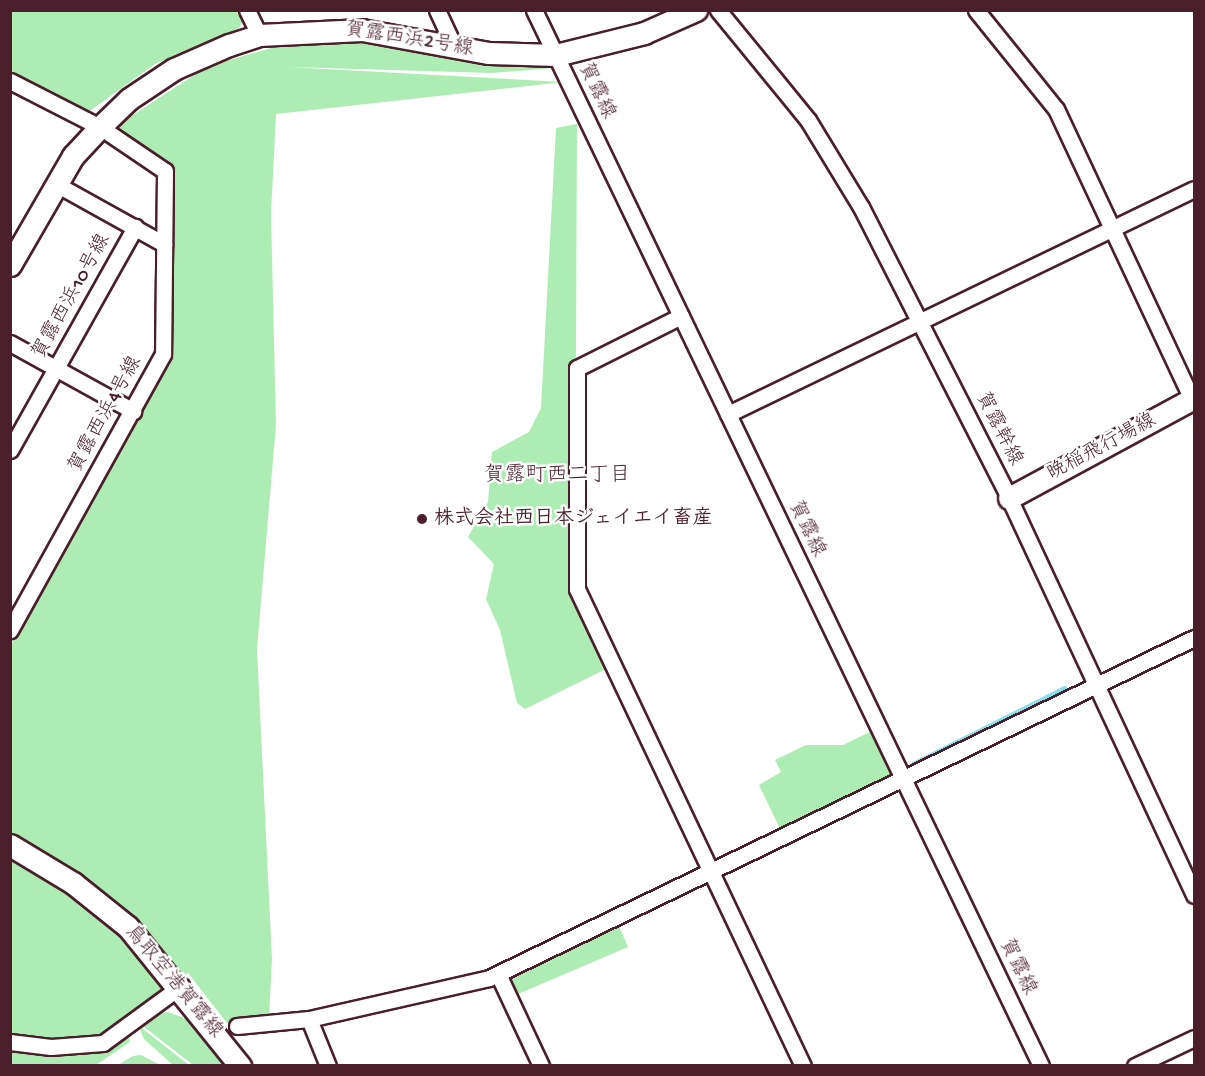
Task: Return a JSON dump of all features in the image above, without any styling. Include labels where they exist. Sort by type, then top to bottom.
[{"type":"street","points":[[247,10],[259,35]]},
{"type":"street","points":[[437,10],[454,46]]},
{"type":"street","name":"賀露線","points":[[534,10],[1041,1065]]},
{"type":"street","name":"賀露西浜2号線","points":[[10,265],[17,237],[100,127],[129,99],[174,69],[259,35],[362,30],[454,46],[556,55],[644,33],[696,10]]},
{"type":"street","name":"賀露幹線","points":[[717,10],[808,120],[919,320],[1009,498],[1194,895]]},
{"type":"street","points":[[976,10],[1056,109],[1194,400]]},
{"type":"street","points":[[10,81],[100,127]]},
{"type":"street","name":"賀露西浜4号線","points":[[10,630],[163,354],[165,171],[100,127]]},
{"type":"street","points":[[56,184],[164,244]]},
{"type":"street","points":[[728,414],[1194,189]]},
{"type":"street","name":"賀露西浜10号線","points":[[10,450],[135,227]]},
{"type":"street","points":[[681,316],[577,368],[577,589],[803,1065]]},
{"type":"street","points":[[10,343],[133,411]]},
{"type":"street","name":"晩稲飛行場線","points":[[1009,498],[1194,400]]},
{"type":"street","points":[[237,1026],[309,1019],[498,974],[1194,638]]},
{"type":"street","name":"鳥取空港賀露線","points":[[10,845],[108,909],[181,986],[240,1065]]},
{"type":"street","points":[[498,974],[541,1065]]},
{"type":"street","points":[[10,1042],[51,1047],[103,1043],[181,986]]},
{"type":"street","points":[[309,1019],[328,1065]]},
{"type":"street","points":[[1136,1065],[1194,1038]]},
{"type":"green space","points":[[241,10],[245,18],[238,29],[155,64],[84,115],[11,74],[11,11]]},
{"type":"green space","points":[[348,41],[483,64],[555,68],[492,73],[288,67],[563,82],[276,114],[271,214],[276,425],[257,649],[272,959],[269,1019],[227,1023],[188,973],[104,1038],[72,1042],[11,1035],[11,645],[168,360],[171,339],[173,164],[120,134],[119,124],[208,66],[289,43]]},
{"type":"green space","points":[[577,124],[575,564],[610,667],[525,709],[517,703],[500,630],[486,599],[494,564],[468,537],[488,502],[492,452],[529,432],[541,408],[556,128]]},
{"type":"green space","points":[[874,730],[893,775],[781,831],[759,785],[781,772],[775,760],[806,745],[843,745]]},
{"type":"green space","points":[[616,919],[628,947],[511,997],[510,973]]},
{"type":"green space","points":[[168,1012],[192,1021],[230,1065],[193,1065],[139,1023],[156,1014]]},
{"type":"green space","points":[[138,1025],[189,1065],[173,1065],[144,1039]]},
{"type":"green space","points":[[128,1034],[130,1042],[96,1065],[11,1066],[11,1046]]},
{"type":"green space","points":[[141,1055],[160,1065],[118,1065],[133,1056]]},
{"type":"waterway","points":[[913,764],[1065,688]]},
{"type":"place","name":"株式会社西日本ジェイエイ畜産","points":[[422,519]]},
{"type":"district","name":"賀露町西二丁目","points":[[557,477]]}]
